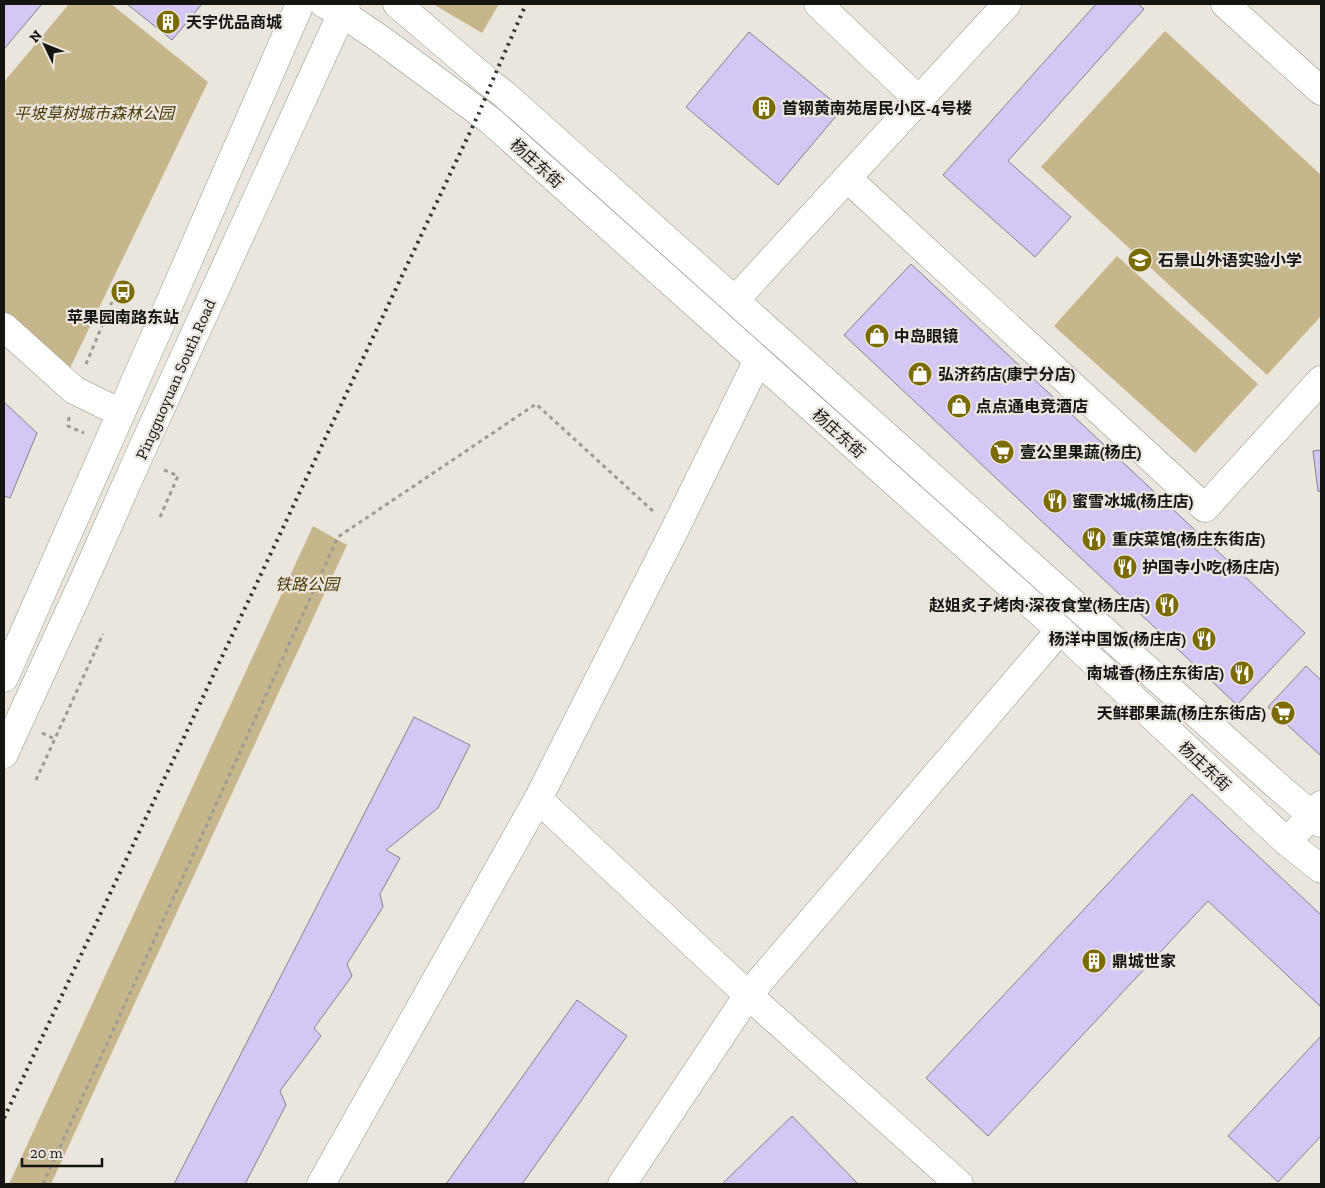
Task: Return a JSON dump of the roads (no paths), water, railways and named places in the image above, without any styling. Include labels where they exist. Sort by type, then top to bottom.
[{"type":"main road","points":[[4,678],[300,4]]},
{"type":"main road","name":"杨庄东街","points":[[397,4],[504,94],[1318,815]]},
{"type":"main road","points":[[818,4],[919,100]]},
{"type":"main road","points":[[735,300],[1007,4]]},
{"type":"main road","points":[[1225,4],[1321,91]]},
{"type":"main road","name":"杨庄东街","points":[[337,7],[491,121],[1060,630],[1287,842],[1321,869]]},
{"type":"main road","name":"Pingguoyuan South Road","points":[[4,754],[295,113],[337,7]]},
{"type":"main road","points":[[847,178],[1205,508],[1321,380]]},
{"type":"main road","points":[[4,327],[74,390],[121,413]]},
{"type":"main road","points":[[320,1184],[538,799],[674,531],[758,360]]},
{"type":"main road","points":[[622,1184],[748,995],[1060,630]]},
{"type":"main road","points":[[538,799],[748,995],[959,1184]]},
{"type":"main road","points":[[1287,842],[1318,815]]},
{"type":"railway","points":[[4,1118],[479,113],[526,4]]},
{"type":"place","name":"天宇优品商城","points":[[168,22]]},
{"type":"place","name":"首钢黄南苑居民小区-4号楼","points":[[764,108]]},
{"type":"place","name":"石景山外语实验小学","points":[[1140,260]]},
{"type":"place","name":"苹果园南路东站","points":[[123,292]]},
{"type":"place","name":"中岛眼镜","points":[[877,336]]},
{"type":"place","name":"弘济药店(康宁分店)","points":[[920,374]]},
{"type":"place","name":"点点通电竞酒店","points":[[959,406]]},
{"type":"place","name":"壹公里果蔬(杨庄)","points":[[1002,452]]},
{"type":"place","name":"蜜雪冰城(杨庄店)","points":[[1055,501]]},
{"type":"place","name":"重庆菜馆(杨庄东街店)","points":[[1094,539]]},
{"type":"place","name":"护国寺小吃(杨庄店)","points":[[1125,567]]},
{"type":"place","name":"赵姐炙子烤肉·深夜食堂(杨庄店)","points":[[1167,605]]},
{"type":"place","name":"杨洋中国饭(杨庄店)","points":[[1204,639]]},
{"type":"place","name":"南城香(杨庄东街店)","points":[[1242,673]]},
{"type":"place","name":"天鲜郡果蔬(杨庄东街店)","points":[[1283,713]]},
{"type":"place","name":"鼎城世家","points":[[1094,961]]},
{"type":"park label","name":"平坡草树城市森林公园","points":[[94,113]]},
{"type":"park label","name":"铁路公园","points":[[307,584]]}]
